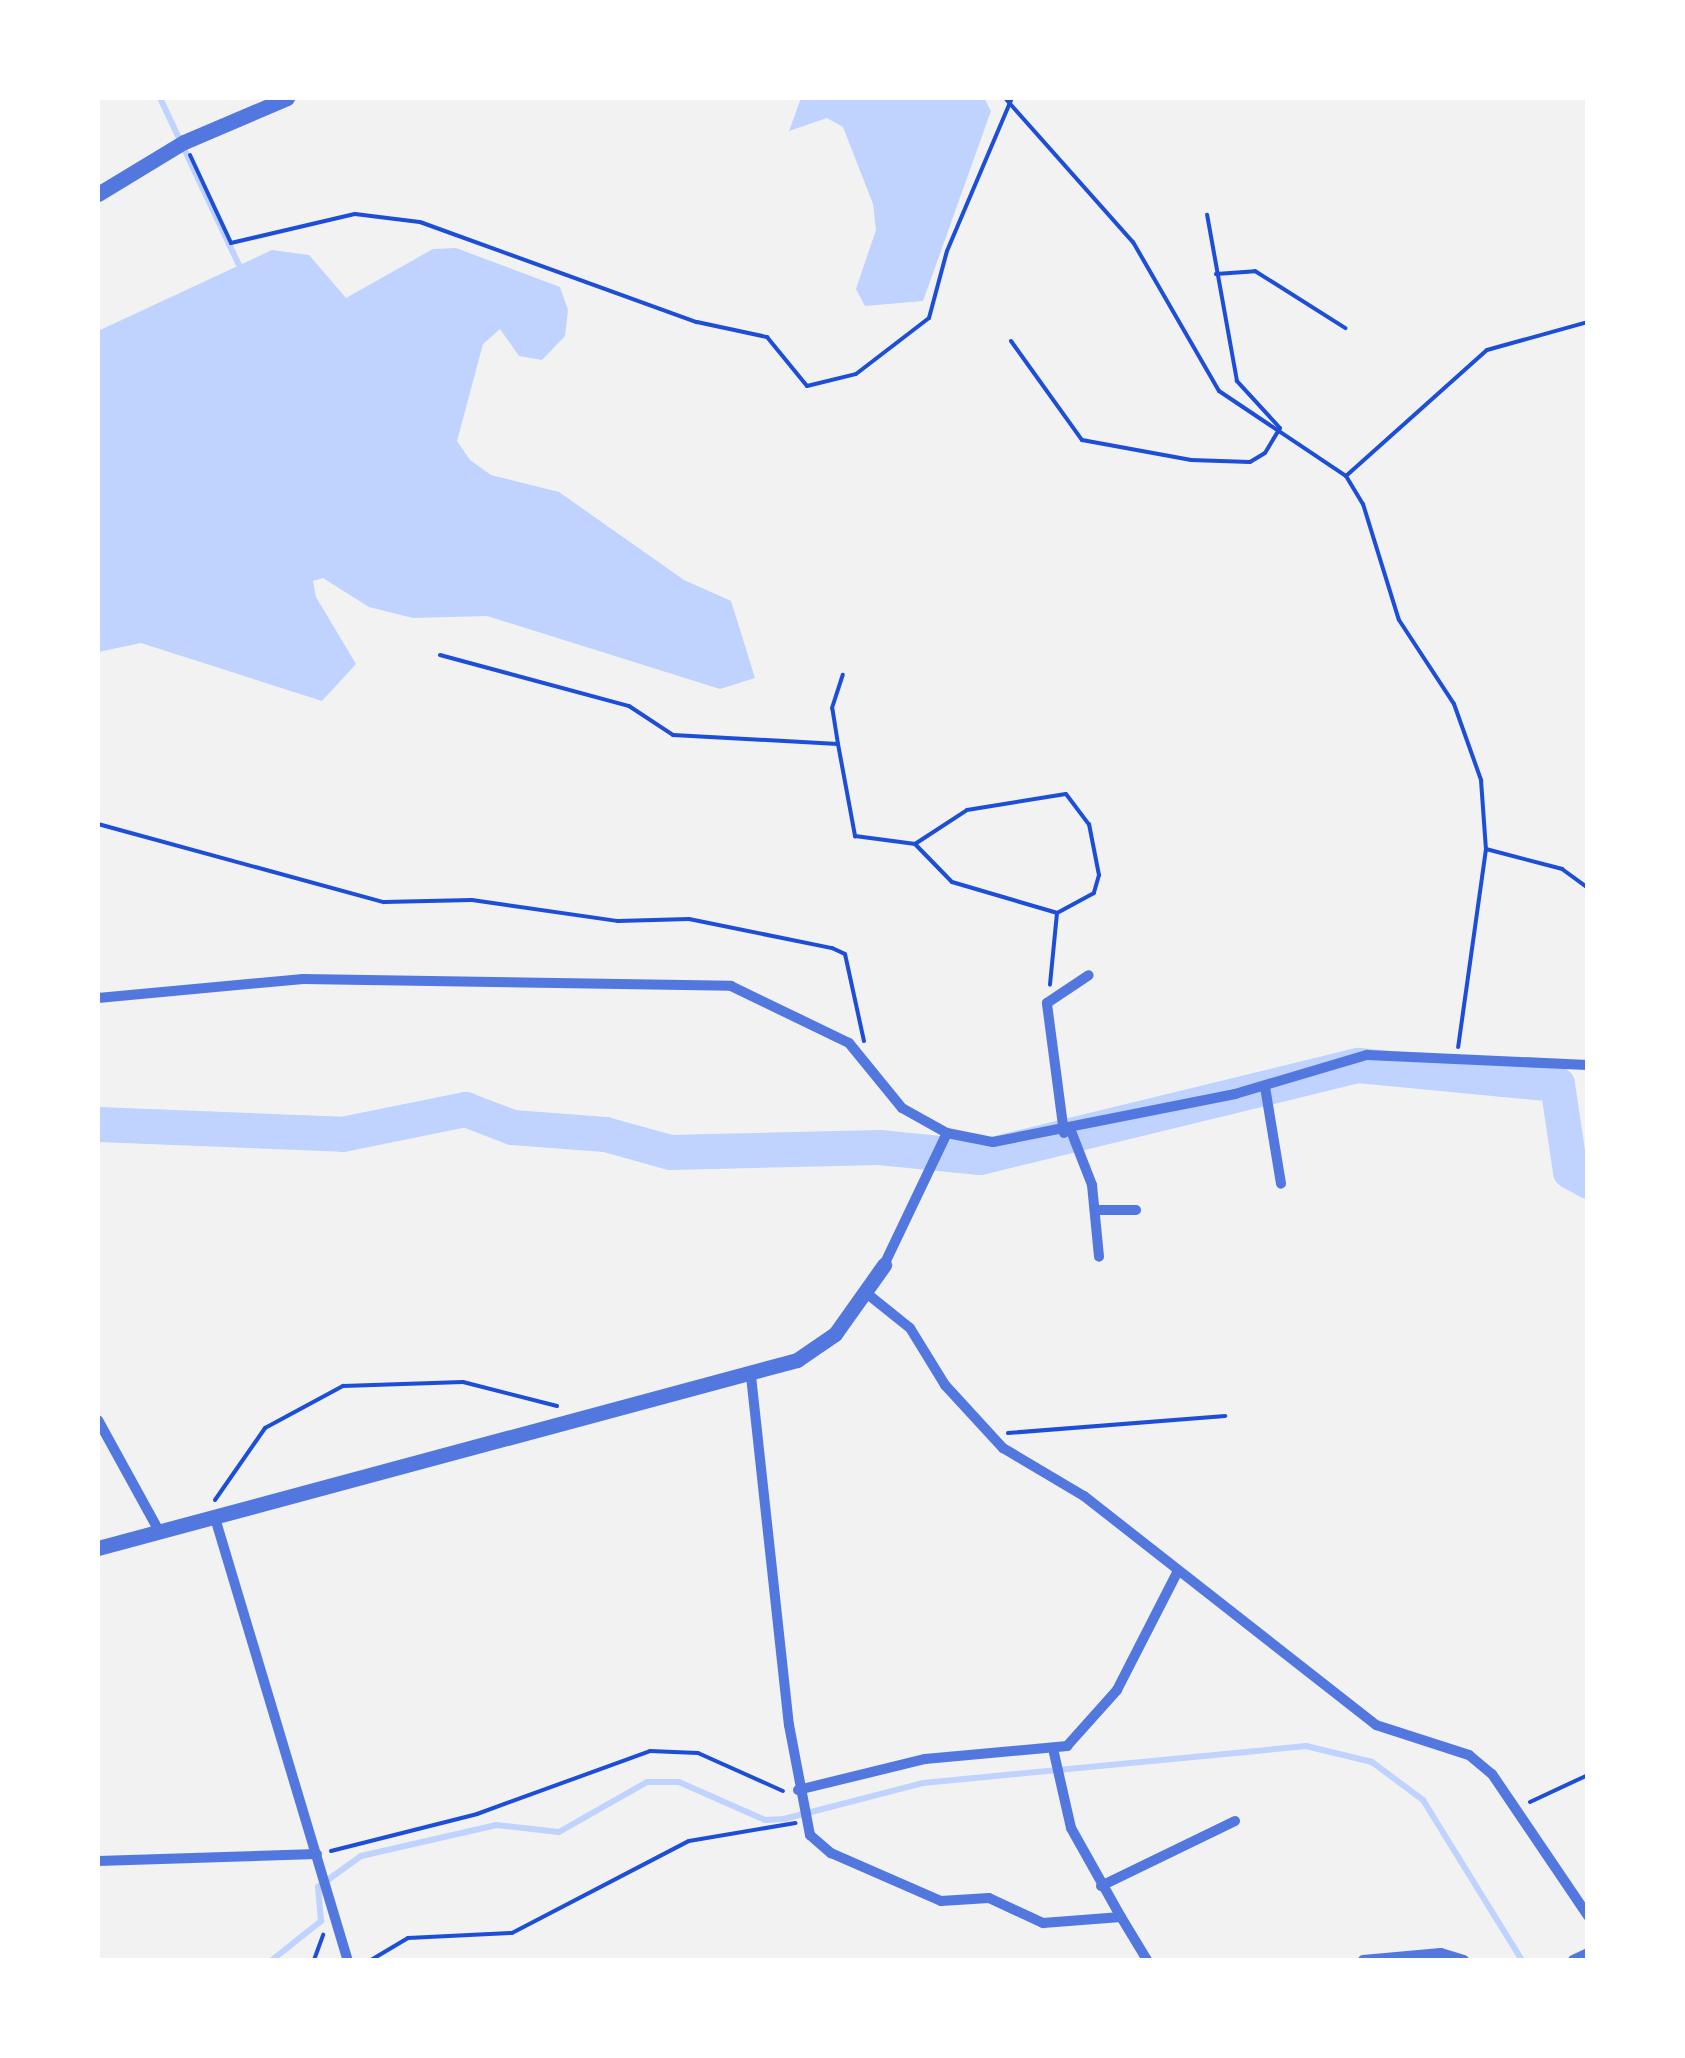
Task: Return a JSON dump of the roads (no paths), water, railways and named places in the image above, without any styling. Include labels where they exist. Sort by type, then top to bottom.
[{"type":"street","points":[[98,194],[184,142],[286,98]]},
{"type":"street","points":[[1089,974],[1049,995],[1067,1132],[1094,1210],[1099,1257]]},
{"type":"street","points":[[98,998],[303,979],[731,986],[855,1052],[902,1108],[946,1133],[993,1142],[1067,1132],[1264,1087],[1367,1055],[1588,1065]]},
{"type":"street","points":[[1264,1087],[1280,1184]]},
{"type":"street","points":[[98,1548],[578,1424],[751,1376],[810,1352],[870,1296],[946,1133]]},
{"type":"street","points":[[1094,1210],[1136,1210]]},
{"type":"street","points":[[870,1296],[910,1328],[988,1434],[1376,1725],[1469,1755],[1517,1808],[1588,1916]]},
{"type":"street","points":[[751,1376],[803,1820],[831,1853],[940,1901],[989,1898],[1042,1923],[1122,1917]]},
{"type":"street","points":[[98,1420],[160,1533]]},
{"type":"street","points":[[215,1518],[348,1960]]},
{"type":"street","points":[[798,1790],[956,1754],[1054,1753],[1118,1690],[1177,1572]]},
{"type":"street","points":[[1054,1753],[1071,1828],[1147,1960]]},
{"type":"street","points":[[1102,1886],[1235,1821]]},
{"type":"street","points":[[98,1861],[317,1854]]},
{"type":"street","points":[[1363,1960],[1442,1952],[1464,1960]]},
{"type":"street","points":[[1573,1960],[1588,1954]]},
{"type":"water","points":[[801,98],[984,98],[991,111],[923,301],[865,306],[856,289],[876,230],[873,204],[843,127],[827,118],[789,131]]},
{"type":"water","points":[[456,248],[560,287],[568,310],[565,336],[542,360],[519,356],[500,329],[483,344],[457,441],[470,460],[491,475],[559,492],[684,580],[731,601],[755,678],[720,689],[487,616],[413,618],[369,607],[323,578],[313,581],[316,597],[356,664],[322,701],[141,643],[98,652],[98,331],[272,250],[309,255],[346,298],[433,249]]},
{"type":"waterway","points":[[160,98],[239,265]]},
{"type":"waterway","points":[[98,1124],[342,1134],[465,1109],[512,1127],[605,1134],[670,1152],[879,1147],[980,1157],[1358,1065],[1557,1084],[1570,1171],[1588,1181]]},
{"type":"waterway","points":[[272,1960],[321,1921],[318,1887],[361,1856],[496,1825],[559,1832],[647,1782],[679,1782],[765,1820],[784,1819],[923,1783],[1306,1746],[1372,1762],[1423,1800],[1522,1960]]}]
